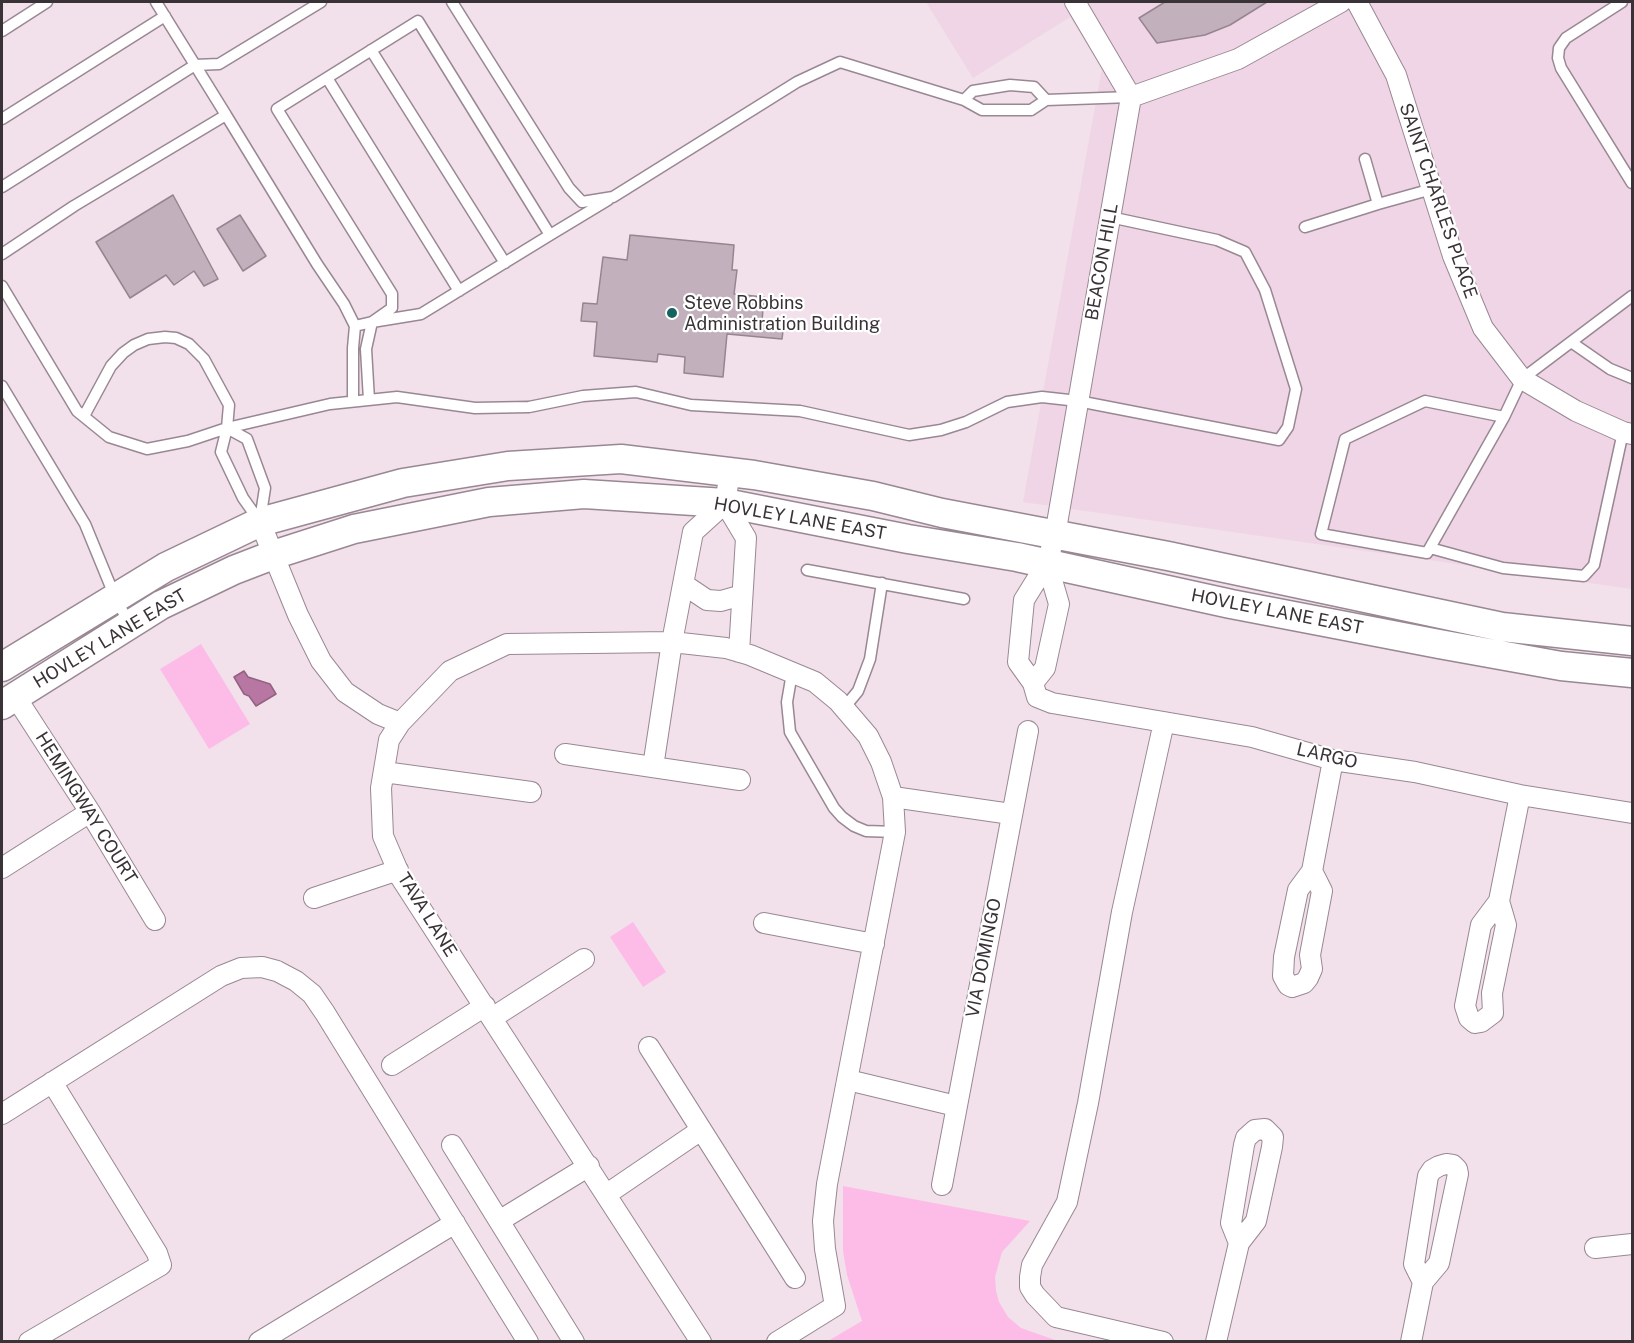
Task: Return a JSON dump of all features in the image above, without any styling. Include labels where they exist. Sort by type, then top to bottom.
[{"type":"main road","name":"HOVLEY LANE EAST","points":[[2,667],[166,567],[260,522],[404,483],[508,466],[621,459],[730,472],[873,496],[942,513],[1054,536],[1191,560],[1502,627],[1632,641]]},
{"type":"main road","name":"HOVLEY LANE EAST","points":[[8,701],[171,600],[234,570],[273,555],[354,530],[489,502],[584,494],[725,503],[908,539],[1047,563],[1231,604],[1428,642],[1561,666],[1632,673]]},
{"type":"street","points":[[1075,2],[1131,97],[1238,59],[1341,2]]},
{"type":"street","name":"SAINT CHARLES PLACE","points":[[1357,2],[1396,75],[1453,256],[1483,328],[1522,379],[1576,411],[1628,433]]},
{"type":"street","name":"BEACON HILL","points":[[1054,536],[1131,97]]},
{"type":"street","points":[[653,767],[672,642],[693,532],[725,503],[730,472]]},
{"type":"street","points":[[725,503],[746,538],[739,652]]},
{"type":"street","points":[[260,522],[298,615],[321,661],[345,692],[378,714],[400,723]]},
{"type":"street","name":"LARGO","points":[[1054,536],[1047,563],[1024,600],[1018,662],[1033,683],[1037,697],[1052,703],[1252,737],[1333,760],[1415,772],[1520,795],[1632,813]]},
{"type":"street","points":[[1033,683],[1045,668],[1059,604],[1047,563]]},
{"type":"street","points":[[683,584],[707,600],[722,601],[742,595]]},
{"type":"street","name":"TAVA LANE","points":[[692,1338],[607,1194],[398,870],[383,836],[381,788],[389,740],[400,723],[450,671],[507,644],[672,642],[726,648],[739,652],[815,682],[838,700],[868,736],[881,762],[893,796],[895,832],[832,1152],[823,1221],[825,1249],[835,1306],[777,1341]]},
{"type":"street","name":"HEMINGWAY COURT","points":[[8,701],[90,812],[155,920]]},
{"type":"street","points":[[1163,1341],[1056,1317],[1041,1304],[1030,1287],[1032,1265],[1067,1202],[1088,1103],[1122,912],[1164,722]]},
{"type":"street","name":"VIA DOMINGO","points":[[942,1185],[1028,731]]},
{"type":"street","points":[[565,754],[740,780]]},
{"type":"street","points":[[1312,871],[1322,891],[1310,955],[1312,969],[1304,983],[1292,987],[1288,985],[1283,976],[1284,957],[1298,890],[1312,871],[1333,760]]},
{"type":"street","points":[[384,772],[531,792]]},
{"type":"street","points":[[1498,901],[1506,925],[1492,993],[1494,1013],[1481,1022],[1475,1023],[1469,1018],[1465,1006],[1481,925],[1498,901],[1520,795]]},
{"type":"street","points":[[893,796],[1011,814]]},
{"type":"street","points":[[2,868],[90,812]]},
{"type":"street","points":[[314,898],[398,870]]},
{"type":"street","points":[[764,923],[874,944]]},
{"type":"street","points":[[392,1065],[584,958]]},
{"type":"street","points":[[2,1114],[221,976],[241,969],[262,966],[277,971],[296,981],[312,994],[528,1341]]},
{"type":"street","points":[[648,1047],[795,1278]]},
{"type":"street","points":[[848,1080],[956,1106]]},
{"type":"street","points":[[29,1341],[161,1264],[157,1252],[52,1082]]},
{"type":"street","points":[[1216,1341],[1239,1242],[1256,1221],[1273,1137],[1265,1129],[1255,1130],[1246,1138],[1244,1145],[1231,1223],[1239,1242]]},
{"type":"street","points":[[607,1194],[701,1130]]},
{"type":"street","points":[[452,1145],[574,1341]]},
{"type":"street","points":[[1411,1341],[1423,1282],[1439,1263],[1458,1174],[1453,1165],[1439,1166],[1428,1176],[1414,1264],[1423,1282]]},
{"type":"street","points":[[499,1221],[589,1166]]},
{"type":"street","points":[[259,1341],[455,1223]]},
{"type":"street","points":[[1595,1248],[1632,1244]]},
{"type":"lane","points":[[2,31],[47,2]]},
{"type":"lane","points":[[156,2],[344,304],[355,326],[353,402]]},
{"type":"lane","points":[[2,187],[195,65],[219,64],[321,2]]},
{"type":"lane","points":[[453,2],[569,188],[582,202],[613,197]]},
{"type":"lane","points":[[1622,2],[1566,38],[1559,48],[1558,58],[1561,68],[1632,183]]},
{"type":"lane","points":[[2,119],[165,16]]},
{"type":"lane","points":[[369,400],[366,349],[372,322],[392,308],[392,294],[277,109],[418,21],[550,235]]},
{"type":"lane","points":[[371,50],[505,263]]},
{"type":"lane","points":[[355,326],[421,314],[797,82],[840,62],[964,100],[982,110],[990,111],[1031,110],[1046,100],[1131,97]]},
{"type":"lane","points":[[327,78],[459,291]]},
{"type":"lane","points":[[964,100],[973,91],[1010,85],[1034,87],[1046,100]]},
{"type":"lane","points":[[2,254],[174,144],[226,116]]},
{"type":"lane","points":[[1365,159],[1377,204]]},
{"type":"lane","points":[[1305,227],[1432,189]]},
{"type":"lane","points":[[2,286],[77,411],[108,437],[147,449],[188,441],[226,428],[330,404],[397,397],[475,408],[529,407],[583,396],[636,392],[691,405],[800,411],[909,435],[941,430],[966,422],[1007,402],[1042,397],[1078,401],[1280,440],[1288,427],[1296,389],[1264,290],[1245,252],[1216,240],[1110,217]]},
{"type":"lane","points":[[1504,417],[1425,401],[1345,439],[1321,534],[1427,553],[1504,417],[1522,379],[1632,296]]},
{"type":"lane","points":[[84,416],[111,366],[123,352],[148,339],[176,338],[189,344],[204,359],[229,405],[221,452],[243,498],[260,522]]},
{"type":"lane","points":[[1571,342],[1610,369],[1632,378]]},
{"type":"lane","points":[[2,386],[84,524],[115,597],[130,625]]},
{"type":"lane","points":[[226,428],[247,439],[266,488],[260,522]]},
{"type":"lane","points":[[1430,548],[1503,568],[1584,576],[1594,565],[1628,433]]},
{"type":"lane","points":[[807,570],[964,599]]},
{"type":"lane","points":[[844,708],[858,691],[870,659],[882,583]]},
{"type":"lane","points":[[792,673],[787,702],[790,732],[834,808],[848,822],[866,831],[895,832]]},
{"type":"shaded area","points":[[926,2],[1632,2],[1632,589],[1023,502],[1102,69],[1070,17],[973,78]]},
{"type":"shaded area","points":[[201,644],[250,724],[209,749],[160,669]]},
{"type":"shaded area","points":[[244,671],[248,677],[270,684],[276,694],[256,706],[249,696],[244,694],[234,677]]},
{"type":"shaded area","points":[[633,922],[666,972],[643,987],[610,937]]},
{"type":"shaded area","points":[[843,1186],[1030,1221],[1002,1252],[995,1277],[996,1291],[999,1302],[1008,1317],[1021,1328],[1058,1341],[828,1341],[862,1321],[847,1275],[843,1251]]},
{"type":"building","points":[[1165,2],[1267,2],[1230,25],[1205,35],[1157,43],[1139,18]]},
{"type":"building","points":[[173,195],[218,279],[204,286],[194,271],[174,285],[166,275],[130,298],[96,242]]},
{"type":"building","points":[[240,215],[266,256],[243,271],[217,229]]},
{"type":"building","name":"Steve Robbins Administration Building","points":[[630,235],[734,245],[732,270],[737,270],[734,294],[764,297],[762,321],[784,323],[782,339],[727,334],[723,377],[684,373],[685,357],[658,354],[657,362],[594,356],[597,322],[581,321],[583,303],[597,304],[603,257],[627,260]]},
{"type":"place","name":"Steve Robbins Administration Building","points":[[672,313]]}]
